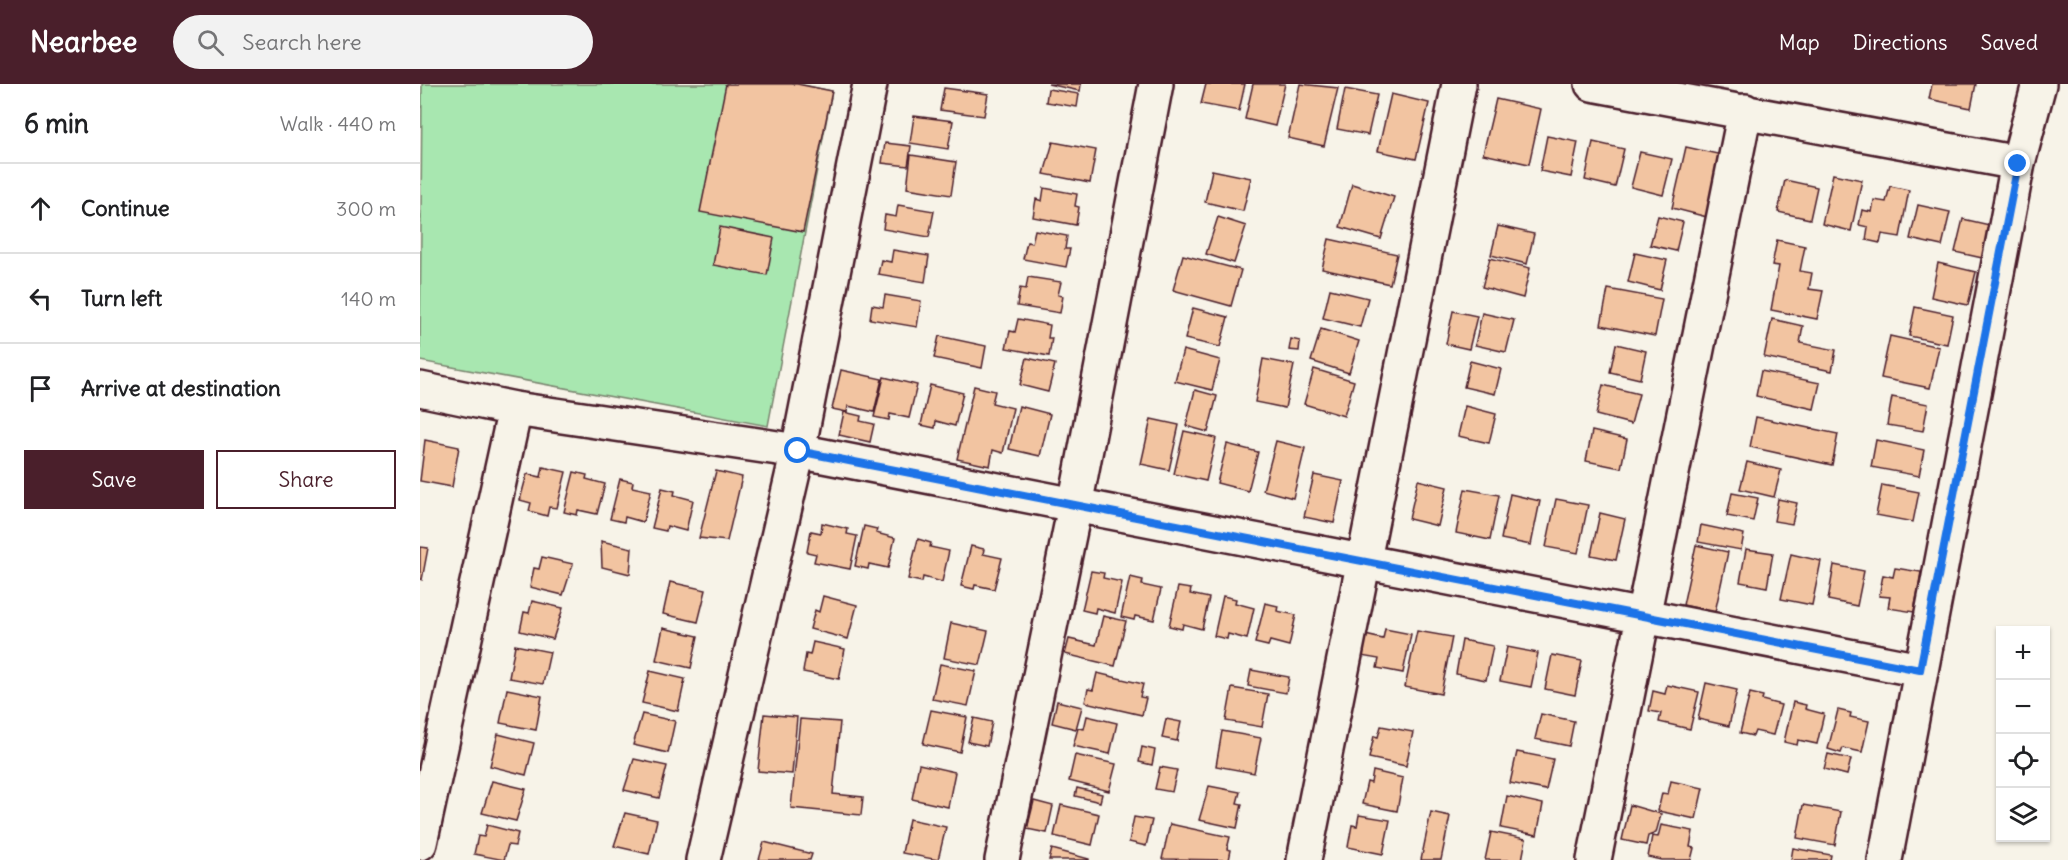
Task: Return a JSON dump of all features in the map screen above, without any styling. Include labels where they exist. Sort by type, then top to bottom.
[{"type":"street","points":[[703,860],[798,451],[870,84]]},
{"type":"street","points":[[1002,860],[1075,506],[1156,84]]},
{"type":"street","points":[[1304,860],[1362,560],[1459,84]]},
{"type":"street","points":[[1592,84],[2018,164]]},
{"type":"street","points":[[1885,860],[2018,164],[2039,84]]},
{"type":"street","points":[[1594,860],[1745,111]]},
{"type":"street","points":[[420,389],[515,410],[798,451],[1920,670]]},
{"type":"street","points":[[420,843],[515,410]]},
{"type":"green space","points":[[422,84],[799,84],[832,91],[768,426],[420,361]]},
{"type":"building","points":[[726,84],[797,84],[832,91],[803,232],[700,212]]},
{"type":"building","points":[[1048,84],[1081,84],[1080,91]]},
{"type":"building","points":[[1206,84],[1245,84],[1239,111],[1201,104]]},
{"type":"building","points":[[1253,84],[1285,84],[1275,126],[1245,119]]},
{"type":"building","points":[[1300,84],[1338,88],[1324,146],[1288,138]]},
{"type":"building","points":[[1932,84],[1976,84],[1971,108],[1929,99]]},
{"type":"building","points":[[944,88],[988,94],[984,116],[940,110]]},
{"type":"building","points":[[1048,89],[1079,94],[1077,107],[1046,102]]},
{"type":"building","points":[[1345,89],[1377,95],[1368,135],[1337,129]]},
{"type":"building","points":[[1391,94],[1429,103],[1416,159],[1378,151]]},
{"type":"building","points":[[1496,99],[1541,109],[1529,164],[1483,154]]},
{"type":"building","points":[[914,116],[953,121],[948,149],[910,143]]},
{"type":"building","points":[[1547,136],[1578,142],[1571,177],[1540,171]]},
{"type":"building","points":[[1053,142],[1096,150],[1090,183],[1044,174]]},
{"type":"building","points":[[1593,142],[1624,149],[1615,187],[1585,180]]},
{"type":"building","points":[[885,143],[911,146],[908,166],[882,163]]},
{"type":"building","points":[[1686,147],[1722,155],[1707,217],[1672,208]]},
{"type":"building","points":[[1640,152],[1672,159],[1663,195],[1631,187]]},
{"type":"building","points":[[911,155],[956,162],[951,195],[907,188]]},
{"type":"building","points":[[1212,170],[1251,178],[1243,211],[1205,202]]},
{"type":"building","points":[[1833,174],[1862,180],[1851,231],[1822,224]]},
{"type":"building","points":[[1785,180],[1817,187],[1810,219],[1778,212]]},
{"type":"building","points":[[1352,184],[1394,197],[1381,239],[1340,227]]},
{"type":"building","points":[[1890,186],[1909,190],[1900,237],[1882,234],[1880,243],[1866,240],[1868,227],[1859,225],[1862,210],[1872,212],[1874,200],[1886,202]]},
{"type":"building","points":[[1044,188],[1077,194],[1075,206],[1079,207],[1076,225],[1033,217],[1036,199],[1042,201]]},
{"type":"building","points":[[898,205],[934,211],[929,237],[883,229],[885,215],[896,217]]},
{"type":"building","points":[[1918,205],[1950,212],[1942,246],[1910,239]]},
{"type":"building","points":[[1658,216],[1683,222],[1676,251],[1650,245]]},
{"type":"building","points":[[1218,217],[1246,226],[1234,263],[1206,254]]},
{"type":"building","points":[[1963,219],[1994,226],[1987,259],[1955,252]]},
{"type":"building","points":[[1498,226],[1534,234],[1527,264],[1491,255]]},
{"type":"building","points":[[720,227],[774,238],[767,275],[713,265]]},
{"type":"building","points":[[1035,230],[1067,236],[1065,249],[1070,249],[1066,267],[1023,259],[1027,242],[1032,243]]},
{"type":"building","points":[[1329,239],[1397,254],[1390,284],[1322,269]]},
{"type":"building","points":[[1777,240],[1805,246],[1800,271],[1812,273],[1809,289],[1823,291],[1817,319],[1771,310],[1779,266],[1772,265]]},
{"type":"building","points":[[893,250],[929,256],[925,282],[878,274],[881,260],[891,262]]},
{"type":"building","points":[[1635,253],[1667,260],[1660,290],[1628,282]]},
{"type":"building","points":[[1183,255],[1241,270],[1231,306],[1173,290]]},
{"type":"building","points":[[1490,258],[1530,268],[1523,298],[1482,287]]},
{"type":"building","points":[[1938,263],[1976,272],[1968,305],[1931,297]]},
{"type":"building","points":[[1028,277],[1061,282],[1058,295],[1063,296],[1060,313],[1017,306],[1020,288],[1026,289]]},
{"type":"building","points":[[1330,289],[1368,298],[1360,327],[1323,318]]},
{"type":"building","points":[[1608,289],[1662,299],[1655,336],[1601,325]]},
{"type":"building","points":[[885,295],[921,301],[917,327],[870,319],[872,305],[883,307]]},
{"type":"building","points":[[1915,307],[1953,315],[1947,344],[1909,336]]},
{"type":"building","points":[[1193,308],[1228,317],[1220,347],[1185,339]]},
{"type":"building","points":[[1453,311],[1477,316],[1469,349],[1446,344]]},
{"type":"building","points":[[1482,313],[1514,320],[1506,352],[1475,345]]},
{"type":"building","points":[[1018,319],[1050,325],[1048,338],[1052,338],[1049,356],[1006,348],[1010,331],[1015,332]]},
{"type":"building","points":[[1772,319],[1803,326],[1800,343],[1836,350],[1832,371],[1764,357]]},
{"type":"building","points":[[1321,329],[1359,341],[1349,373],[1311,361]]},
{"type":"building","points":[[939,336],[986,346],[982,368],[934,358]]},
{"type":"building","points":[[1890,336],[1939,347],[1930,388],[1881,378]]},
{"type":"building","points":[[1291,339],[1300,341],[1299,351],[1289,350]]},
{"type":"building","points":[[1616,344],[1646,351],[1640,379],[1610,372]]},
{"type":"building","points":[[1183,350],[1220,360],[1212,390],[1175,381]]},
{"type":"building","points":[[1027,358],[1055,364],[1048,392],[1020,385]]},
{"type":"building","points":[[1263,359],[1294,365],[1285,408],[1255,402]]},
{"type":"building","points":[[1470,361],[1501,369],[1495,394],[1464,387]]},
{"type":"building","points":[[1314,369],[1354,381],[1344,416],[1304,404]]},
{"type":"building","points":[[841,370],[882,379],[874,412],[848,406],[847,412],[832,409]]},
{"type":"building","points":[[1761,371],[1820,383],[1814,409],[1756,396]]},
{"type":"building","points":[[884,377],[917,385],[909,418],[890,414],[889,420],[874,417]]},
{"type":"building","points":[[930,385],[963,393],[955,426],[936,421],[935,428],[921,425]]},
{"type":"building","points":[[1603,385],[1639,394],[1631,424],[1596,415]]},
{"type":"building","points":[[974,386],[995,391],[992,403],[1013,408],[1003,453],[993,450],[990,466],[957,459]]},
{"type":"building","points":[[1195,390],[1217,396],[1208,432],[1186,426]]},
{"type":"building","points":[[1892,397],[1928,404],[1923,431],[1887,425]]},
{"type":"building","points":[[1019,406],[1050,414],[1040,456],[1009,449]]},
{"type":"building","points":[[1465,406],[1496,414],[1489,443],[1458,436]]},
{"type":"building","points":[[844,412],[861,416],[860,421],[874,424],[870,442],[839,435]]},
{"type":"building","points":[[1756,417],[1838,434],[1832,465],[1750,447]]},
{"type":"building","points":[[1151,419],[1179,425],[1169,470],[1141,464]]},
{"type":"building","points":[[1184,431],[1216,438],[1206,481],[1174,474]]},
{"type":"building","points":[[1592,431],[1627,439],[1621,468],[1586,461]]},
{"type":"building","points":[[425,440],[459,447],[452,487],[420,481]]},
{"type":"building","points":[[1876,440],[1924,450],[1919,476],[1871,467]]},
{"type":"building","points":[[1276,441],[1305,448],[1293,498],[1263,490]]},
{"type":"building","points":[[1227,444],[1258,452],[1248,491],[1217,483]]},
{"type":"building","points":[[1747,462],[1781,470],[1774,497],[1740,489]]},
{"type":"building","points":[[543,467],[566,472],[557,508],[549,507],[547,516],[529,511],[531,503],[520,500],[527,474],[541,477]]},
{"type":"building","points":[[716,471],[742,477],[727,541],[699,538]]},
{"type":"building","points":[[574,472],[587,475],[586,479],[605,484],[597,514],[578,510],[577,515],[564,512]]},
{"type":"building","points":[[1314,475],[1343,481],[1334,523],[1304,517]]},
{"type":"building","points":[[620,479],[633,482],[632,487],[651,491],[643,522],[625,517],[624,522],[610,519]]},
{"type":"building","points":[[1418,480],[1447,487],[1438,526],[1409,519]]},
{"type":"building","points":[[1882,485],[1919,492],[1913,522],[1876,515]]},
{"type":"building","points":[[662,488],[675,491],[674,495],[693,500],[686,531],[667,526],[666,531],[652,528]]},
{"type":"building","points":[[1465,489],[1499,495],[1490,540],[1456,533]]},
{"type":"building","points":[[1732,493],[1758,498],[1753,521],[1727,516]]},
{"type":"building","points":[[1510,494],[1540,501],[1531,545],[1501,539]]},
{"type":"building","points":[[1556,499],[1588,505],[1578,553],[1546,547]]},
{"type":"building","points":[[1778,499],[1797,503],[1792,524],[1774,521]]},
{"type":"building","points":[[1600,513],[1625,519],[1616,560],[1591,555]]},
{"type":"building","points":[[822,523],[848,529],[847,534],[857,536],[850,569],[814,562],[816,554],[807,552],[811,531],[821,533]]},
{"type":"building","points":[[1701,525],[1744,534],[1741,550],[1698,542]]},
{"type":"building","points":[[864,526],[877,529],[876,533],[895,538],[888,568],[869,564],[868,569],[855,566]]},
{"type":"building","points":[[918,539],[931,543],[930,547],[949,551],[942,582],[923,577],[922,582],[908,579]]},
{"type":"building","points":[[601,541],[632,548],[630,574],[602,567]]},
{"type":"building","points":[[1696,545],[1728,552],[1715,612],[1683,605]]},
{"type":"building","points":[[971,546],[984,549],[983,554],[1002,558],[994,589],[975,585],[974,589],[961,586]]},
{"type":"building","points":[[420,547],[428,548],[422,580],[420,579]]},
{"type":"building","points":[[1746,549],[1773,553],[1767,587],[1740,582]]},
{"type":"building","points":[[1791,554],[1821,561],[1812,605],[1781,599]]},
{"type":"building","points":[[542,557],[573,564],[563,595],[530,587],[534,568],[539,569]]},
{"type":"building","points":[[1834,565],[1864,571],[1857,606],[1828,600]]},
{"type":"building","points":[[1895,568],[1921,572],[1914,612],[1888,608],[1890,597],[1879,596],[1883,575],[1893,577]]},
{"type":"building","points":[[1091,571],[1104,573],[1103,578],[1122,582],[1115,613],[1096,608],[1095,613],[1082,610]]},
{"type":"building","points":[[1130,577],[1143,580],[1142,585],[1161,589],[1154,620],[1135,616],[1134,620],[1121,617]]},
{"type":"building","points":[[670,582],[706,590],[698,622],[663,614]]},
{"type":"building","points":[[1178,587],[1191,589],[1190,594],[1209,598],[1202,629],[1183,624],[1182,629],[1169,626]]},
{"type":"building","points":[[823,596],[857,605],[848,639],[810,629],[815,610],[819,612]]},
{"type":"building","points":[[1223,596],[1236,599],[1235,603],[1254,608],[1247,639],[1228,634],[1227,639],[1214,636]]},
{"type":"building","points":[[532,601],[563,608],[553,639],[520,631],[524,612],[529,613]]},
{"type":"building","points":[[1265,603],[1278,606],[1277,611],[1296,615],[1289,646],[1270,641],[1268,646],[1255,643]]},
{"type":"building","points":[[1103,616],[1126,621],[1115,666],[1065,654],[1069,639],[1096,645]]},
{"type":"building","points":[[951,623],[988,631],[980,665],[944,658]]},
{"type":"building","points":[[663,628],[698,636],[691,668],[656,660]]},
{"type":"building","points":[[1385,629],[1411,634],[1403,673],[1377,668],[1379,659],[1361,656],[1365,635],[1383,639]]},
{"type":"building","points":[[1417,631],[1452,637],[1441,694],[1405,687]]},
{"type":"building","points":[[1462,640],[1493,646],[1486,680],[1456,674]]},
{"type":"building","points":[[813,642],[845,649],[839,679],[803,672],[806,654],[810,655]]},
{"type":"building","points":[[515,645],[550,652],[543,684],[509,678]]},
{"type":"building","points":[[1507,647],[1538,653],[1531,687],[1500,681]]},
{"type":"building","points":[[1552,655],[1582,661],[1575,695],[1545,689]]},
{"type":"building","points":[[940,664],[976,671],[968,706],[932,699]]},
{"type":"building","points":[[1251,670],[1289,677],[1286,693],[1248,686]]},
{"type":"building","points":[[650,671],[685,679],[678,711],[642,703]]},
{"type":"building","points":[[1097,673],[1143,684],[1140,697],[1146,698],[1142,715],[1085,702],[1088,689],[1093,690]]},
{"type":"building","points":[[1706,683],[1737,690],[1729,726],[1698,719]]},
{"type":"building","points":[[1667,685],[1699,692],[1690,729],[1659,722],[1661,713],[1649,711],[1653,691],[1665,694]]},
{"type":"building","points":[[1232,688],[1268,694],[1262,727],[1226,721]]},
{"type":"building","points":[[507,689],[542,696],[536,730],[500,723]]},
{"type":"building","points":[[1750,693],[1763,696],[1762,700],[1781,705],[1773,735],[1755,731],[1753,736],[1740,733]]},
{"type":"building","points":[[1057,701],[1082,707],[1076,729],[1052,723]]},
{"type":"building","points":[[1793,702],[1806,705],[1805,709],[1824,714],[1817,744],[1798,740],[1797,745],[1784,742]]},
{"type":"building","points":[[931,710],[967,717],[960,752],[923,744]]},
{"type":"building","points":[[1838,710],[1851,713],[1850,717],[1869,721],[1862,752],[1843,748],[1841,753],[1828,749]]},
{"type":"building","points":[[642,714],[675,721],[668,753],[633,745]]},
{"type":"building","points":[[764,714],[797,717],[792,774],[758,771]]},
{"type":"building","points":[[1541,714],[1574,721],[1569,746],[1535,739]]},
{"type":"building","points":[[1087,716],[1117,723],[1110,754],[1073,746],[1078,728],[1084,729]]},
{"type":"building","points":[[974,718],[992,722],[987,746],[968,742]]},
{"type":"building","points":[[800,719],[840,722],[833,794],[863,797],[861,815],[791,808]]},
{"type":"building","points":[[1166,719],[1181,722],[1177,741],[1162,738]]},
{"type":"building","points":[[1381,726],[1413,732],[1406,766],[1369,758],[1374,736],[1378,737]]},
{"type":"building","points":[[1222,731],[1261,738],[1254,773],[1216,766]]},
{"type":"building","points":[[498,734],[534,743],[526,775],[490,766]]},
{"type":"building","points":[[1142,747],[1155,750],[1152,765],[1139,762]]},
{"type":"building","points":[[1517,752],[1553,759],[1546,790],[1510,783]]},
{"type":"building","points":[[1828,754],[1851,759],[1847,775],[1824,769]]},
{"type":"building","points":[[1075,755],[1116,764],[1109,791],[1069,781]]},
{"type":"building","points":[[634,759],[667,766],[659,798],[624,790]]},
{"type":"building","points":[[919,764],[955,772],[948,807],[912,799]]},
{"type":"building","points":[[1160,767],[1177,770],[1172,792],[1155,789]]},
{"type":"building","points":[[1373,771],[1403,778],[1397,811],[1362,804],[1367,782],[1371,783]]},
{"type":"building","points":[[492,781],[526,789],[516,821],[482,813]]},
{"type":"building","points":[[1671,781],[1703,788],[1696,819],[1658,811],[1662,793],[1668,794]]},
{"type":"building","points":[[1209,786],[1240,792],[1237,803],[1242,804],[1237,828],[1199,820]]},
{"type":"building","points":[[1077,788],[1102,794],[1100,802],[1075,796]]},
{"type":"building","points":[[1507,796],[1543,804],[1537,835],[1501,828]]},
{"type":"building","points":[[1034,801],[1053,806],[1047,833],[1027,829]]},
{"type":"building","points":[[1061,805],[1099,814],[1092,845],[1054,836]]},
{"type":"building","points":[[1630,805],[1661,814],[1656,833],[1648,836],[1646,845],[1622,840]]},
{"type":"building","points":[[1803,805],[1841,812],[1835,845],[1797,838]]},
{"type":"building","points":[[1431,812],[1450,816],[1441,860],[1421,860]]},
{"type":"building","points":[[625,813],[657,820],[649,854],[614,846]]},
{"type":"building","points":[[1359,815],[1390,820],[1383,854],[1348,847],[1352,825],[1357,826]]},
{"type":"building","points":[[1134,817],[1152,820],[1146,846],[1129,842]]},
{"type":"building","points":[[909,819],[946,827],[938,860],[902,853]]},
{"type":"building","points":[[1170,824],[1230,837],[1227,849],[1231,850],[1229,860],[1162,859]]},
{"type":"building","points":[[487,825],[518,833],[515,846],[508,845],[504,860],[474,854],[478,836],[484,837]]},
{"type":"building","points":[[1661,825],[1693,831],[1690,847],[1694,848],[1691,860],[1662,860],[1648,857],[1652,836],[1658,837]]},
{"type":"building","points":[[1491,832],[1526,839],[1522,860],[1485,860]]},
{"type":"building","points":[[764,842],[812,854],[810,860],[759,860]]},
{"type":"building","points":[[1793,848],[1831,855],[1830,860],[1791,860]]},
{"type":"building","points":[[1052,849],[1089,859],[1089,860],[1049,860]]},
{"type":"route","points":[[798,451],[1920,670],[2018,164]]}]
